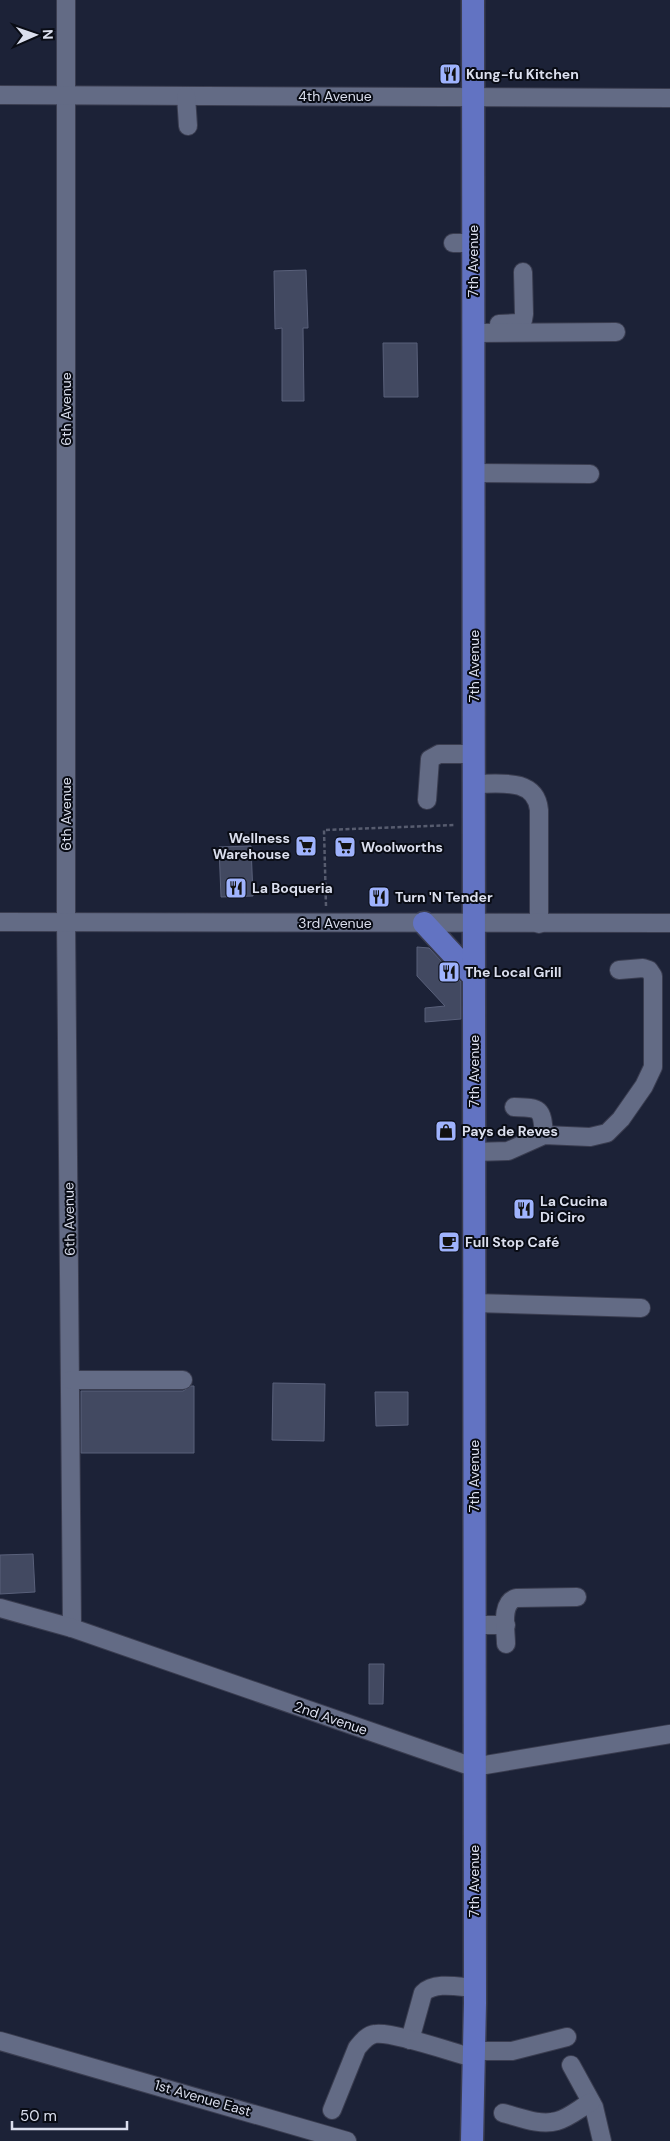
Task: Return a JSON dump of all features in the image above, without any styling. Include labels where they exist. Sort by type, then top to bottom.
[{"type":"main road","name":"7th Avenue","points":[[472,2141],[475,1988],[473,1767],[473,329],[463,243],[473,97],[473,0]]},
{"type":"main road","points":[[424,923],[474,978]]},
{"type":"street","name":"6th Avenue","points":[[66,0],[66,921],[72,1628]]},
{"type":"street","name":"4th Avenue","points":[[0,95],[670,98]]},
{"type":"street","points":[[186,96],[188,126]]},
{"type":"street","points":[[473,329],[518,323],[523,320],[523,272]]},
{"type":"street","points":[[473,329],[616,332]]},
{"type":"street","points":[[473,473],[590,474]]},
{"type":"street","points":[[427,800],[430,759],[439,754],[474,754]]},
{"type":"street","points":[[474,784],[517,784],[529,789],[536,799],[538,810],[539,924]]},
{"type":"street","name":"3rd Avenue","points":[[0,922],[670,923]]},
{"type":"street","points":[[474,1152],[508,1151],[544,1135],[590,1137],[607,1133],[621,1119],[644,1086],[653,1067],[653,976],[649,970],[643,968],[619,970]]},
{"type":"street","points":[[514,1107],[540,1110],[543,1116],[544,1135]]},
{"type":"street","points":[[474,1303],[641,1308]]},
{"type":"street","points":[[71,1380],[183,1380]]},
{"type":"street","points":[[506,1644],[506,1606],[510,1600],[516,1598],[577,1597]]},
{"type":"street","name":"2nd Avenue","points":[[0,1608],[72,1628],[473,1767],[670,1734]]},
{"type":"street","points":[[473,1625],[506,1624]]},
{"type":"street","points":[[410,2040],[423,1993],[426,1990],[450,1986],[475,1988]]},
{"type":"street","points":[[332,2110],[357,2048],[363,2040],[374,2034],[384,2034],[474,2054],[512,2051],[567,2037]]},
{"type":"street","name":"1st Avenue East","points":[[0,2041],[347,2141]]},
{"type":"street","points":[[571,2066],[598,2118],[602,2141]]},
{"type":"street","points":[[502,2113],[535,2121],[550,2122],[563,2119],[591,2102]]},
{"type":"path","points":[[326,906],[324,830],[462,825]]},
{"type":"building","points":[[306,270],[308,328],[303,328],[304,401],[282,401],[282,328],[275,329],[274,271]]},
{"type":"building","points":[[383,343],[417,343],[418,397],[384,397]]},
{"type":"building","points":[[251,846],[253,896],[221,897],[219,847]]},
{"type":"building","points":[[417,947],[429,948],[461,982],[461,1019],[425,1022],[425,1008],[445,1006],[417,976]]},
{"type":"building","points":[[273,1383],[325,1384],[324,1441],[272,1440]]},
{"type":"building","points":[[194,1386],[194,1453],[81,1453],[81,1391],[183,1391]]},
{"type":"building","points":[[375,1392],[408,1392],[408,1425],[376,1426]]},
{"type":"building","points":[[33,1554],[35,1592],[0,1594],[0,1555]]},
{"type":"building","points":[[369,1664],[384,1664],[383,1704],[369,1704]]},
{"type":"place","name":"Kung-fu Kitchen","points":[[450,74]]},
{"type":"place","name":"Wellness Warehouse","points":[[306,846]]},
{"type":"place","name":"Woolworths","points":[[345,847]]},
{"type":"place","name":"La Boqueria","points":[[236,888]]},
{"type":"place","name":"Turn 'N Tender","points":[[379,897]]},
{"type":"place","name":"The Local Grill","points":[[449,972]]},
{"type":"place","name":"Pays de Reves","points":[[446,1131]]},
{"type":"place","name":"La Cucina Di Ciro","points":[[524,1209]]},
{"type":"place","name":"Full Stop Café","points":[[449,1242]]}]
